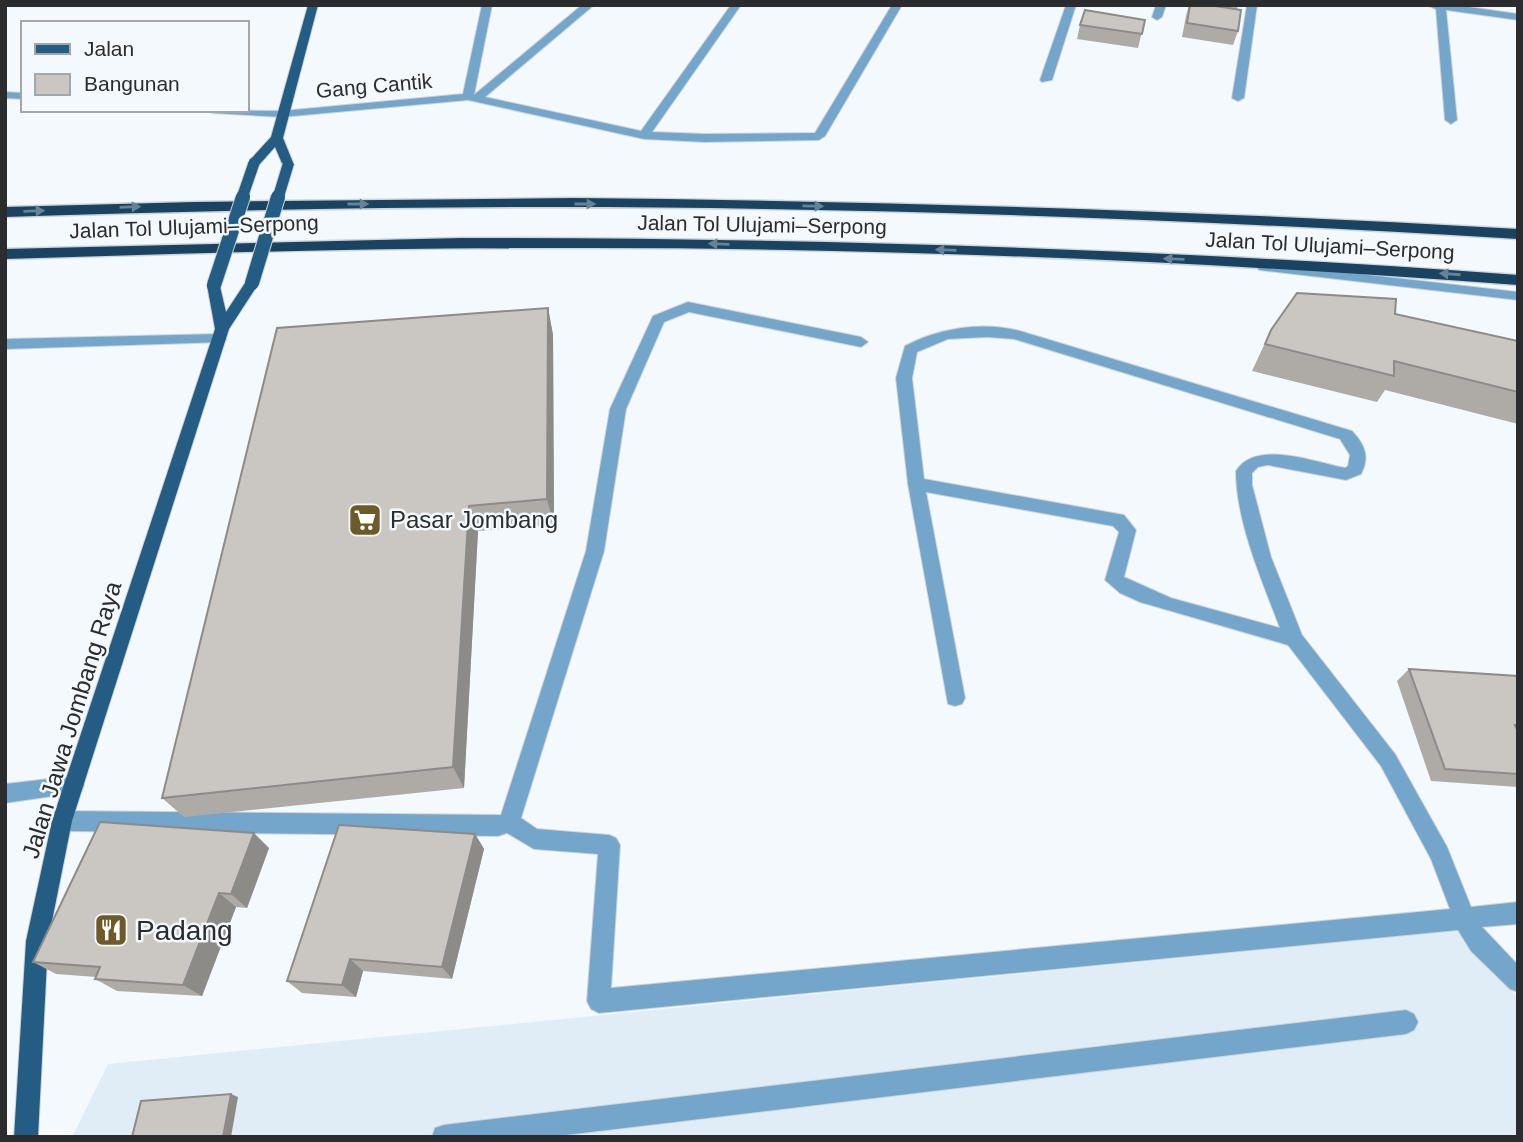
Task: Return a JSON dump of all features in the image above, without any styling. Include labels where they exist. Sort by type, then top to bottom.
[{"type":"highway","name":"Jalan Tol Ulujami–Serpong","points":[[5,212],[224,204],[710,204],[1038,210],[1518,234]]},
{"type":"highway","name":"Jalan Tol Ulujami–Serpong","points":[[5,254],[210,246],[674,243],[1206,260],[1518,280]]},
{"type":"main road","name":"Jalan Jawa Jombang Raya","points":[[220,334],[214,285],[254,163],[276,138],[313,5]]},
{"type":"main road","name":"Jalan Jawa Jombang Raya","points":[[26,1137],[37,941],[62,821],[220,334],[252,283],[288,164],[276,138]]},
{"type":"street","points":[[474,97],[487,5]]},
{"type":"street","points":[[474,97],[589,5]]},
{"type":"street","points":[[644,135],[736,5]]},
{"type":"street","name":"Gang Cantik","points":[[248,112],[282,114],[474,97],[644,135],[705,138],[819,136],[897,5]]},
{"type":"street","points":[[1045,80],[1071,5]]},
{"type":"street","points":[[1157,17],[1161,5]]},
{"type":"street","points":[[1238,98],[1252,5]]},
{"type":"street","points":[[1451,120],[1435,6],[1518,18]]},
{"type":"street","points":[[1206,260],[1518,296]]},
{"type":"street","points":[[509,822],[595,551],[618,410],[659,319],[688,307],[861,342]]},
{"type":"street","points":[[955,698],[916,484],[904,378],[910,349],[928,338],[977,331],[1015,334],[1346,435],[1357,446],[1360,458],[1355,470],[1346,474],[1268,459],[1253,462],[1244,471],[1244,485],[1262,557],[1294,639],[1388,760],[1440,854],[1465,920],[1479,943],[1518,981]]},
{"type":"street","points":[[5,344],[220,334]]},
{"type":"street","points":[[916,484],[1118,520],[1128,530],[1114,580],[1120,586],[1152,599],[1294,639]]},
{"type":"street","points":[[5,794],[74,785]]},
{"type":"street","points":[[62,821],[498,826],[509,822]]},
{"type":"street","points":[[509,822],[534,839],[609,845],[599,1001],[1518,913]]},
{"type":"street","points":[[444,1137],[1406,1022]]},
{"type":"shaded area","points":[[1463,930],[1518,998],[1518,1137],[72,1137],[108,1064]]},
{"type":"building","points":[[1190,5],[1241,10],[1238,31],[1187,23]]},
{"type":"building","points":[[1085,10],[1145,20],[1142,34],[1080,25]]},
{"type":"building","points":[[1297,293],[1396,299],[1395,314],[1518,341],[1518,392],[1394,361],[1394,376],[1265,344],[1271,330]]},
{"type":"building","points":[[548,308],[547,499],[469,506],[453,767],[162,798],[277,328]]},
{"type":"building","points":[[1409,669],[1518,676],[1518,725],[1515,725],[1518,732],[1518,774],[1445,769]]},
{"type":"building","points":[[100,822],[254,833],[231,894],[219,893],[183,985],[95,979],[100,967],[33,962]]},
{"type":"building","points":[[339,825],[475,834],[442,967],[350,959],[342,985],[287,981]]},
{"type":"building","points":[[231,1094],[223,1137],[132,1137],[141,1101]]},
{"type":"place","name":"Pasar Jombang","points":[[365,520]]},
{"type":"place","name":"Padang","points":[[111,930]]}]
